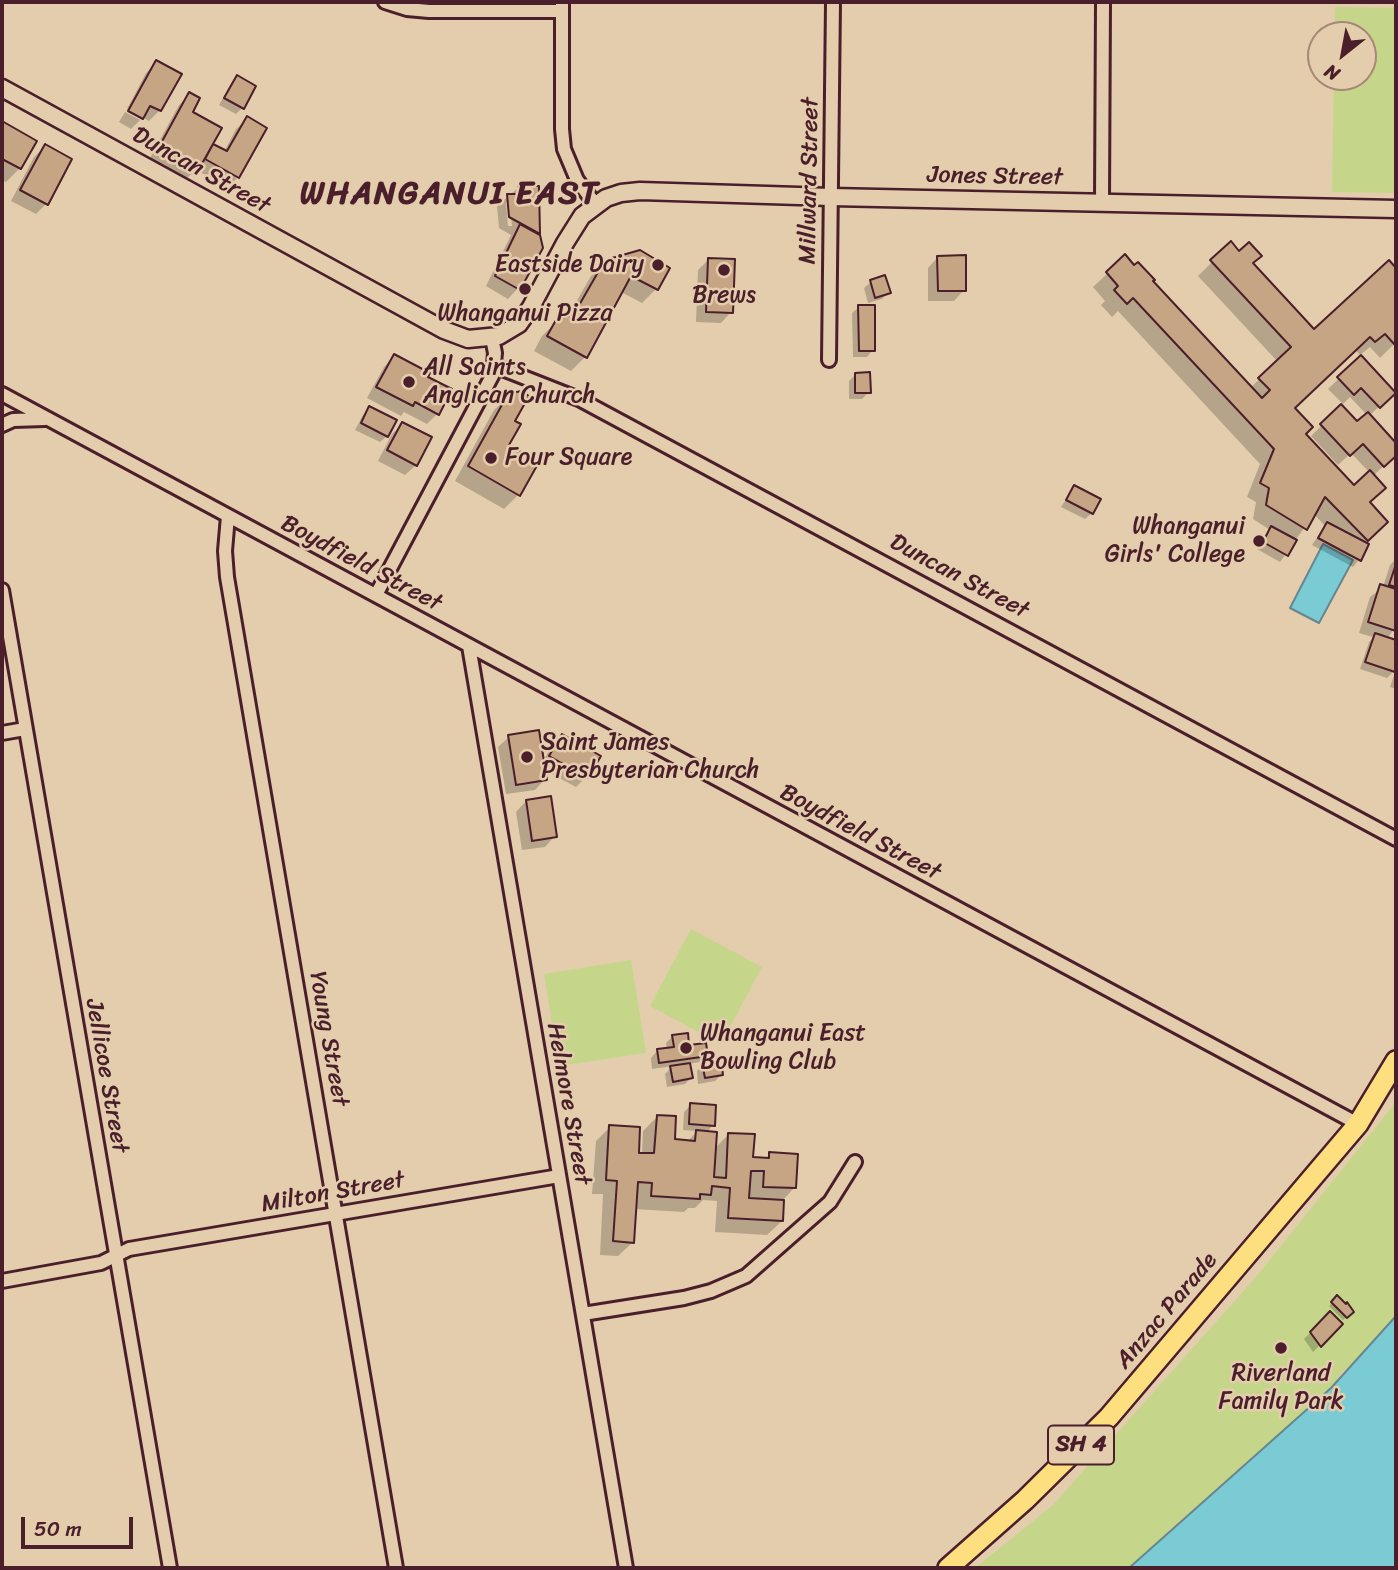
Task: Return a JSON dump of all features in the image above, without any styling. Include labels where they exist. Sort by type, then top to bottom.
[{"type":"main road","name":"Duncan Street","points":[[2,88],[443,330],[468,339],[492,338]]},
{"type":"main road","name":"Jones Street","points":[[596,205],[621,193],[640,191],[1396,209]]},
{"type":"main road","points":[[492,338],[512,329],[526,315],[572,230],[582,216],[596,205]]},
{"type":"main road","name":"Anzac Parade","points":[[948,1568],[1025,1500],[1109,1417],[1358,1124],[1396,1061]]},
{"type":"street","points":[[385,2],[407,9],[429,11],[562,7],[564,149],[577,180],[596,205]]},
{"type":"street","name":"Millward Street","points":[[829,360],[833,2]]},
{"type":"street","points":[[1102,202],[1103,2]]},
{"type":"street","points":[[376,595],[493,374],[495,366],[492,338]]},
{"type":"street","name":"Duncan Street","points":[[495,366],[579,399],[1396,839]]},
{"type":"street","name":"Boydfield Street","points":[[2,394],[1358,1124]]},
{"type":"street","points":[[2,425],[13,420],[46,419]]},
{"type":"street","name":"Young Street","points":[[228,516],[225,551],[227,577],[396,1568]]},
{"type":"street","name":"Jellicoe Street","points":[[2,590],[170,1568]]},
{"type":"street","name":"Helmore Street","points":[[470,646],[626,1568]]},
{"type":"street","points":[[2,733],[25,729]]},
{"type":"street","points":[[583,1314],[684,1298],[711,1291],[746,1276],[830,1202],[855,1162]]},
{"type":"street","name":"Milton Street","points":[[2,1281],[101,1264],[129,1249],[559,1176]]},
{"type":"green space","points":[[1335,7],[1396,8],[1396,193],[1332,192],[1334,91],[1377,91],[1377,21],[1335,21]]},
{"type":"green space","points":[[691,929],[762,967],[721,1044],[650,1006]]},
{"type":"green space","points":[[631,960],[646,1053],[559,1066],[544,974]]},
{"type":"green space","name":"Riverland Family Park","points":[[1396,1102],[1396,1325],[1343,1371],[1331,1388],[1147,1568],[975,1568],[1053,1505],[1256,1277]]},
{"type":"water","points":[[1323,544],[1353,560],[1319,623],[1290,608]]},
{"type":"water","points":[[1396,1316],[1396,1568],[1129,1568],[1331,1388]]},
{"type":"building","points":[[156,60],[182,74],[161,111],[150,106],[143,119],[128,111]]},
{"type":"building","points":[[237,75],[256,86],[244,109],[224,98]]},
{"type":"building","points":[[189,92],[200,98],[193,112],[222,128],[199,169],[159,147]]},
{"type":"building","points":[[247,116],[267,128],[239,178],[205,159],[213,144],[227,151]]},
{"type":"building","points":[[2,121],[37,141],[21,169],[2,159]]},
{"type":"building","points":[[45,144],[72,159],[48,205],[20,190]]},
{"type":"building","points":[[518,186],[539,186],[540,234],[509,217],[507,194],[518,194]]},
{"type":"building","points":[[520,224],[540,235],[543,248],[520,290],[495,276]]},
{"type":"building","points":[[1231,241],[1239,251],[1249,242],[1262,256],[1253,263],[1314,329],[1389,260],[1396,268],[1395,345],[1385,334],[1375,342],[1370,337],[1295,408],[1313,427],[1306,434],[1354,485],[1370,470],[1386,488],[1370,502],[1388,522],[1368,541],[1325,497],[1307,530],[1266,505],[1269,488],[1260,483],[1274,449],[1133,298],[1127,304],[1114,290],[1118,286],[1106,272],[1125,254],[1134,265],[1138,262],[1262,398],[1270,390],[1258,378],[1291,347],[1210,260]]},
{"type":"building","points":[[640,250],[670,268],[658,290],[631,276],[587,358],[547,336],[556,320],[574,314],[605,260]]},
{"type":"building","points":[[966,255],[966,291],[938,291],[937,256]]},
{"type":"building","points":[[708,258],[735,259],[733,313],[706,312]]},
{"type":"building","points":[[885,275],[891,293],[875,298],[870,280]]},
{"type":"building","points":[[858,305],[875,305],[875,351],[859,351]]},
{"type":"building","name":"All Saints Anglican Church","points":[[394,354],[430,373],[428,377],[452,389],[439,415],[415,402],[413,406],[376,387]]},
{"type":"building","points":[[1361,355],[1396,393],[1380,408],[1361,388],[1354,395],[1337,377]]},
{"type":"building","points":[[870,372],[871,393],[855,393],[855,373]]},
{"type":"building","points":[[521,391],[529,396],[515,421],[521,424],[509,445],[539,462],[520,496],[468,466],[508,394]]},
{"type":"building","points":[[1341,404],[1357,421],[1368,412],[1396,443],[1396,456],[1384,467],[1363,444],[1350,456],[1320,424]]},
{"type":"building","points":[[369,406],[397,420],[388,437],[361,423]]},
{"type":"building","points":[[402,422],[432,437],[417,466],[387,450]]},
{"type":"building","points":[[1074,485],[1101,499],[1093,514],[1066,500]]},
{"type":"building","points":[[1327,522],[1369,544],[1361,561],[1318,538]]},
{"type":"building","points":[[1271,526],[1297,540],[1288,556],[1263,542]]},
{"type":"building","points":[[1396,564],[1396,587],[1389,585]]},
{"type":"building","points":[[1380,584],[1396,589],[1396,631],[1368,622]]},
{"type":"building","points":[[1375,633],[1396,640],[1395,672],[1365,662]]},
{"type":"building","name":"Saint James Presbyterian Church","points":[[539,730],[547,780],[516,785],[508,735]]},
{"type":"building","points":[[562,734],[601,756],[588,778],[549,756]]},
{"type":"building","points":[[551,796],[557,837],[532,841],[526,800]]},
{"type":"building","name":"Whanganui East Bowling Club","points":[[688,1033],[689,1045],[706,1043],[708,1056],[659,1063],[657,1049],[674,1047],[672,1035]]},
{"type":"building","points":[[721,1060],[723,1075],[705,1078],[702,1063]]},
{"type":"building","points":[[690,1063],[693,1078],[673,1082],[670,1066]]},
{"type":"building","points":[[690,1103],[716,1105],[715,1126],[689,1124]]},
{"type":"building","points":[[657,1115],[676,1116],[675,1139],[695,1141],[696,1130],[717,1132],[714,1177],[726,1178],[728,1133],[755,1134],[753,1157],[769,1158],[769,1152],[798,1154],[796,1188],[763,1187],[764,1171],[751,1171],[749,1198],[784,1200],[783,1221],[728,1218],[730,1188],[712,1186],[711,1195],[700,1194],[700,1199],[651,1196],[652,1183],[638,1182],[634,1243],[613,1241],[617,1181],[606,1180],[609,1125],[640,1127],[639,1153],[654,1153]]},
{"type":"building","points":[[1337,1295],[1346,1304],[1347,1302],[1354,1312],[1347,1318],[1331,1302]]},
{"type":"building","points":[[1330,1311],[1343,1324],[1321,1347],[1310,1332]]},
{"type":"place","name":"Eastside Dairy","points":[[658,265]]},
{"type":"place","name":"Brews","points":[[724,270]]},
{"type":"place","name":"Whanganui Pizza","points":[[525,289]]},
{"type":"place","name":"All Saints Anglican Church","points":[[409,382]]},
{"type":"place","name":"Four Square","points":[[491,458]]},
{"type":"place","name":"Whanganui Girls' College","points":[[1259,541]]},
{"type":"place","name":"Saint James Presbyterian Church","points":[[527,757]]},
{"type":"place","name":"Whanganui East Bowling Club","points":[[686,1048]]},
{"type":"place","name":"Riverland Family Park","points":[[1281,1348]]},
{"type":"district","name":"WHANGANUI EAST","points":[[450,195]]}]
